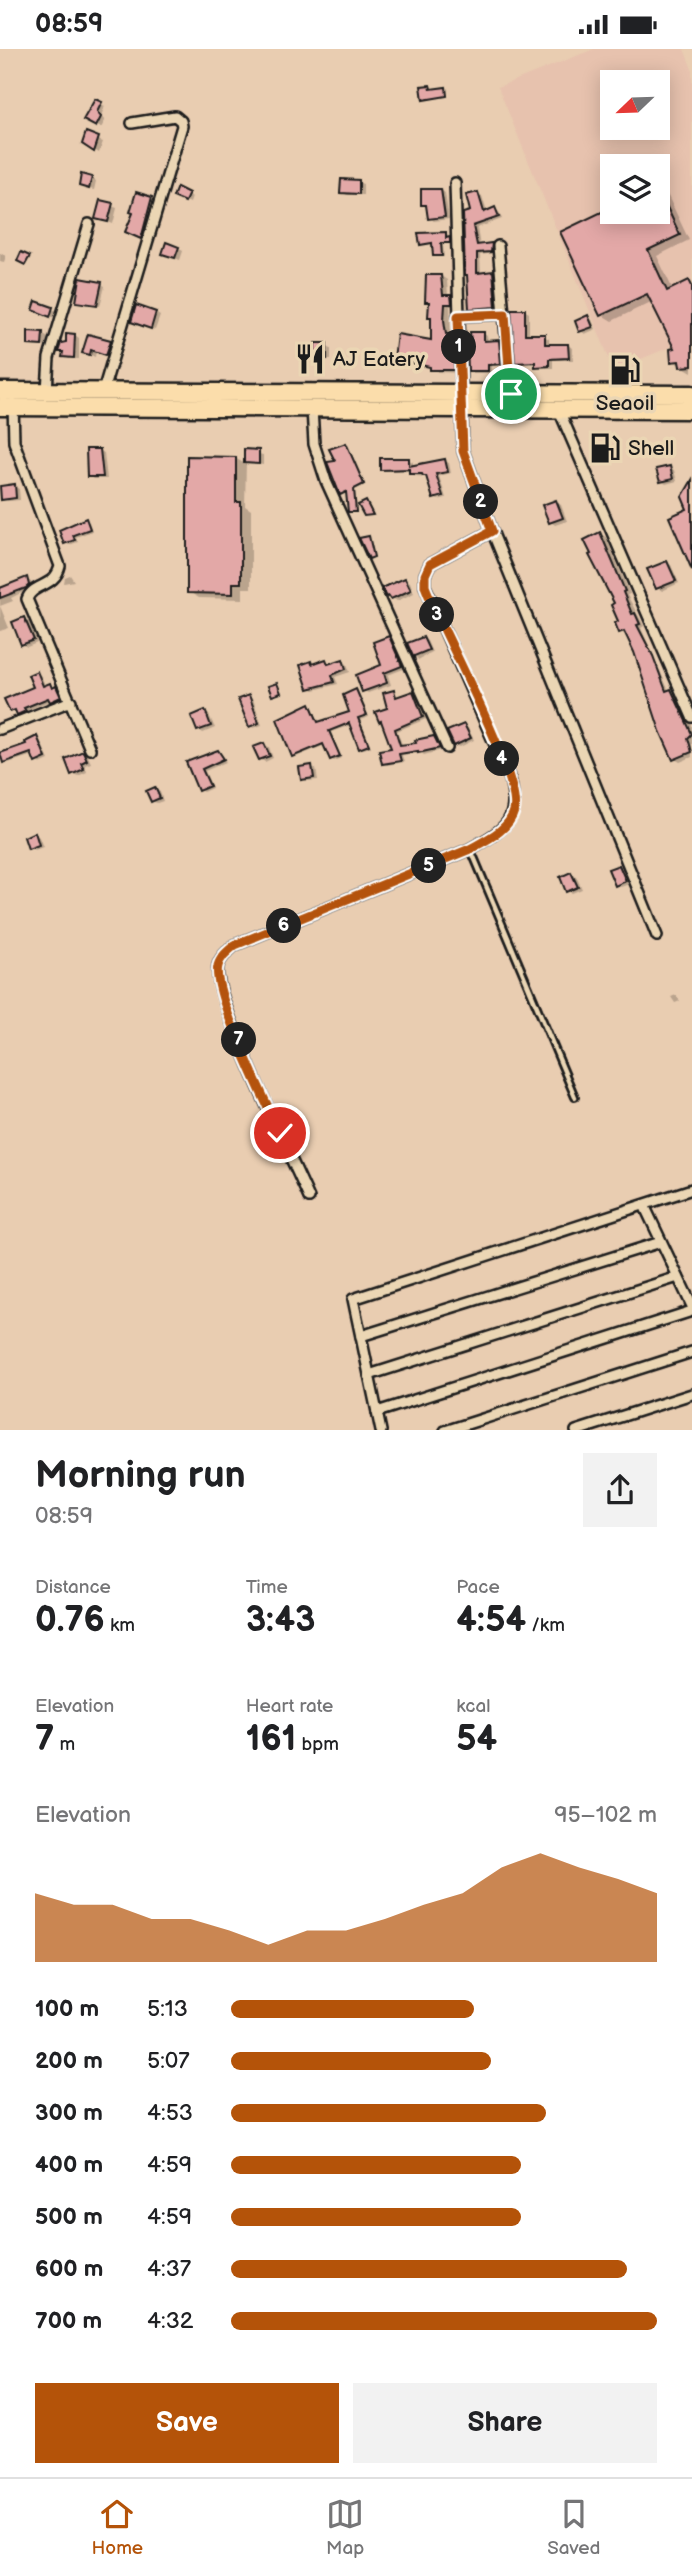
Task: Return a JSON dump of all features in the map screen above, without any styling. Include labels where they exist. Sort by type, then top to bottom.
[{"type":"highway","points":[[6,399],[47,391],[103,391],[267,400],[312,408],[460,401],[511,394],[558,402],[692,394]]},
{"type":"highway","points":[[6,399],[558,402],[692,409]]},
{"type":"street","points":[[103,391],[182,126],[175,115],[132,123]]},
{"type":"street","points":[[455,183],[463,451],[492,531],[657,936]]},
{"type":"street","points":[[47,391],[49,358],[89,224]]},
{"type":"street","points":[[498,246],[511,394]]},
{"type":"street","points":[[458,316],[505,314]]},
{"type":"street","points":[[6,399],[14,442],[60,566],[52,581],[31,592],[27,599],[90,749]]},
{"type":"street","points":[[558,402],[692,717]]},
{"type":"street","points":[[312,408],[314,444],[326,481],[447,748]]},
{"type":"street","points":[[309,1198],[239,1039],[219,984],[217,967],[223,956],[235,945],[470,849],[505,826],[514,812],[514,796],[500,752],[430,599],[425,575],[430,564],[492,531]]},
{"type":"street","points":[[0,729],[71,701]]},
{"type":"street","points":[[381,1430],[353,1299],[692,1189]]},
{"type":"street","points":[[377,1412],[692,1309],[644,1205]]},
{"type":"street","points":[[361,1335],[661,1242]]},
{"type":"street","points":[[369,1375],[678,1277]]},
{"type":"street","points":[[445,1430],[692,1352]]},
{"type":"street","points":[[576,1430],[692,1394]]},
{"type":"lane","points":[[470,849],[575,1097]]},
{"type":"shaded area","points":[[594,49],[684,49],[692,69],[692,338],[614,370],[498,87]]},
{"type":"building","points":[[430,85],[431,89],[446,87],[447,96],[423,100],[421,86]]},
{"type":"building","points":[[95,99],[102,102],[97,112],[101,117],[96,127],[83,120]]},
{"type":"building","points":[[86,132],[99,137],[94,152],[82,144]]},
{"type":"building","points":[[81,174],[92,177],[89,189],[79,186]]},
{"type":"building","points":[[341,179],[359,180],[359,194],[340,193]]},
{"type":"building","points":[[177,187],[189,193],[185,202],[173,197]]},
{"type":"building","points":[[421,189],[441,189],[445,217],[428,219],[426,205],[421,205]]},
{"type":"building","points":[[136,192],[152,197],[141,239],[125,232],[133,213],[130,212]]},
{"type":"building","points":[[478,192],[484,212],[495,207],[499,217],[473,226],[477,245],[492,243],[491,252],[477,253],[477,273],[493,271],[496,307],[469,309],[463,213],[470,211],[466,195]]},
{"type":"building","points":[[100,200],[113,203],[108,222],[95,219]]},
{"type":"building","points":[[600,213],[600,224],[670,224],[670,214],[680,235],[648,250],[667,291],[689,280],[692,286],[692,366],[680,367],[679,361],[671,362],[670,349],[674,348],[647,294],[600,316],[560,232]]},
{"type":"building","points":[[446,232],[450,243],[441,243],[442,256],[433,256],[432,243],[420,245],[418,233]]},
{"type":"building","points":[[166,242],[179,247],[175,258],[162,254]]},
{"type":"building","points":[[21,252],[30,256],[25,265],[17,261]]},
{"type":"building","points":[[426,275],[441,275],[443,295],[451,295],[452,304],[445,304],[444,320],[446,334],[453,334],[454,370],[430,370],[430,367],[394,359],[397,334],[431,340],[429,302],[425,302]]},
{"type":"building","points":[[80,278],[102,282],[97,305],[76,302]]},
{"type":"building","points":[[36,301],[53,307],[50,317],[33,310]]},
{"type":"building","points":[[136,305],[156,312],[151,329],[131,322]]},
{"type":"building","points":[[511,309],[525,309],[525,334],[545,334],[545,344],[568,344],[569,358],[549,359],[549,366],[535,367],[535,362],[515,363]]},
{"type":"building","points":[[588,315],[593,327],[579,332],[575,321]]},
{"type":"building","points":[[28,331],[43,332],[42,346],[28,345]]},
{"type":"building","points":[[470,332],[484,332],[484,341],[499,340],[501,364],[488,365],[488,371],[468,371],[467,342],[471,342]]},
{"type":"building","points":[[66,333],[75,334],[74,358],[62,357],[63,352],[58,352],[61,343],[66,342]]},
{"type":"building","points":[[88,334],[111,340],[106,355],[91,350],[90,355],[82,353]]},
{"type":"building","points":[[315,343],[327,343],[327,359],[315,359]]},
{"type":"building","points":[[346,443],[364,484],[354,489],[356,512],[348,512],[346,492],[340,495],[327,462],[335,461],[329,449]]},
{"type":"building","points":[[86,449],[100,449],[103,477],[87,477]]},
{"type":"building","points":[[244,449],[259,450],[259,464],[244,463]]},
{"type":"building","points":[[187,456],[236,457],[236,502],[241,502],[241,583],[233,583],[233,594],[187,593]]},
{"type":"building","points":[[380,458],[409,458],[409,466],[445,459],[448,472],[436,474],[443,496],[433,499],[426,476],[422,474],[409,474],[409,469],[380,470]]},
{"type":"building","points":[[670,466],[673,479],[660,482],[656,469]]},
{"type":"building","points":[[692,480],[692,570],[669,517],[687,509],[682,497]]},
{"type":"building","points":[[15,484],[16,498],[1,500],[0,486]]},
{"type":"building","points":[[556,500],[563,518],[549,523],[542,505]]},
{"type":"building","points":[[366,501],[373,515],[364,516],[358,505]]},
{"type":"building","points":[[86,518],[90,529],[73,535],[75,540],[64,544],[59,530]]},
{"type":"building","points":[[600,532],[666,691],[671,689],[692,734],[688,738],[692,752],[673,760],[660,731],[634,652],[624,631],[619,633],[615,623],[618,621],[611,605],[614,603],[584,540]]},
{"type":"building","points":[[369,536],[374,557],[369,559],[359,538]]},
{"type":"building","points":[[667,561],[676,581],[656,589],[647,569]]},
{"type":"building","points":[[27,577],[29,585],[26,588],[0,598],[0,588]]},
{"type":"building","points":[[405,578],[411,590],[391,599],[387,597],[382,588]]},
{"type":"building","points":[[24,617],[34,640],[21,645],[12,622]]},
{"type":"building","points":[[389,636],[402,666],[384,673],[387,683],[362,692],[356,675],[381,665],[373,642]]},
{"type":"building","points":[[423,637],[429,650],[414,656],[415,661],[407,643]]},
{"type":"building","points":[[326,659],[328,664],[343,659],[346,669],[332,675],[334,682],[308,689],[300,665]]},
{"type":"building","points":[[37,671],[43,686],[50,683],[52,688],[56,686],[61,697],[50,702],[48,698],[24,708],[26,711],[17,715],[15,710],[10,712],[4,699],[33,687],[28,675]]},
{"type":"building","points":[[277,683],[281,693],[272,696],[268,686]]},
{"type":"building","points":[[356,689],[367,715],[358,718],[369,745],[359,749],[349,723],[329,731],[340,756],[330,760],[323,744],[292,757],[277,719],[310,703],[318,722],[349,712],[343,695]]},
{"type":"building","points":[[394,690],[396,697],[413,691],[423,717],[395,729],[400,745],[416,743],[415,740],[434,736],[440,748],[399,754],[401,761],[382,764],[379,750],[391,748],[375,712],[387,708],[383,693]]},
{"type":"building","points":[[249,695],[259,723],[249,727],[238,699]]},
{"type":"building","points":[[205,710],[211,726],[197,731],[191,716]]},
{"type":"building","points":[[464,724],[471,738],[454,746],[447,731]]},
{"type":"building","points":[[37,736],[46,758],[35,763],[31,753],[3,763],[0,753],[26,744],[25,742]]},
{"type":"building","points":[[264,743],[270,756],[259,760],[253,747]]},
{"type":"building","points":[[218,750],[224,759],[202,769],[210,786],[198,791],[186,762]]},
{"type":"building","points":[[83,751],[87,760],[81,763],[84,769],[71,775],[65,759]]},
{"type":"building","points":[[312,765],[314,778],[301,780],[299,767]]},
{"type":"building","points":[[155,787],[160,798],[151,802],[146,791]]},
{"type":"building","points":[[35,832],[39,845],[28,849],[24,837]]},
{"type":"building","points":[[619,865],[626,881],[615,886],[608,869]]},
{"type":"building","points":[[571,872],[578,887],[566,892],[560,877]]},
{"type":"place","name":"AJ Eatery","points":[[310,359]]},
{"type":"place","name":"Seaoil","points":[[625,370]]},
{"type":"place","name":"Shell","points":[[605,448]]},
{"type":"route","points":[[280,1133],[251,1068],[219,984],[217,967],[223,956],[235,945],[255,936],[311,916],[470,849],[491,838],[505,826],[514,812],[514,796],[500,752],[425,586],[425,575],[430,564],[492,531],[463,451],[458,316],[505,314],[511,394]]}]
